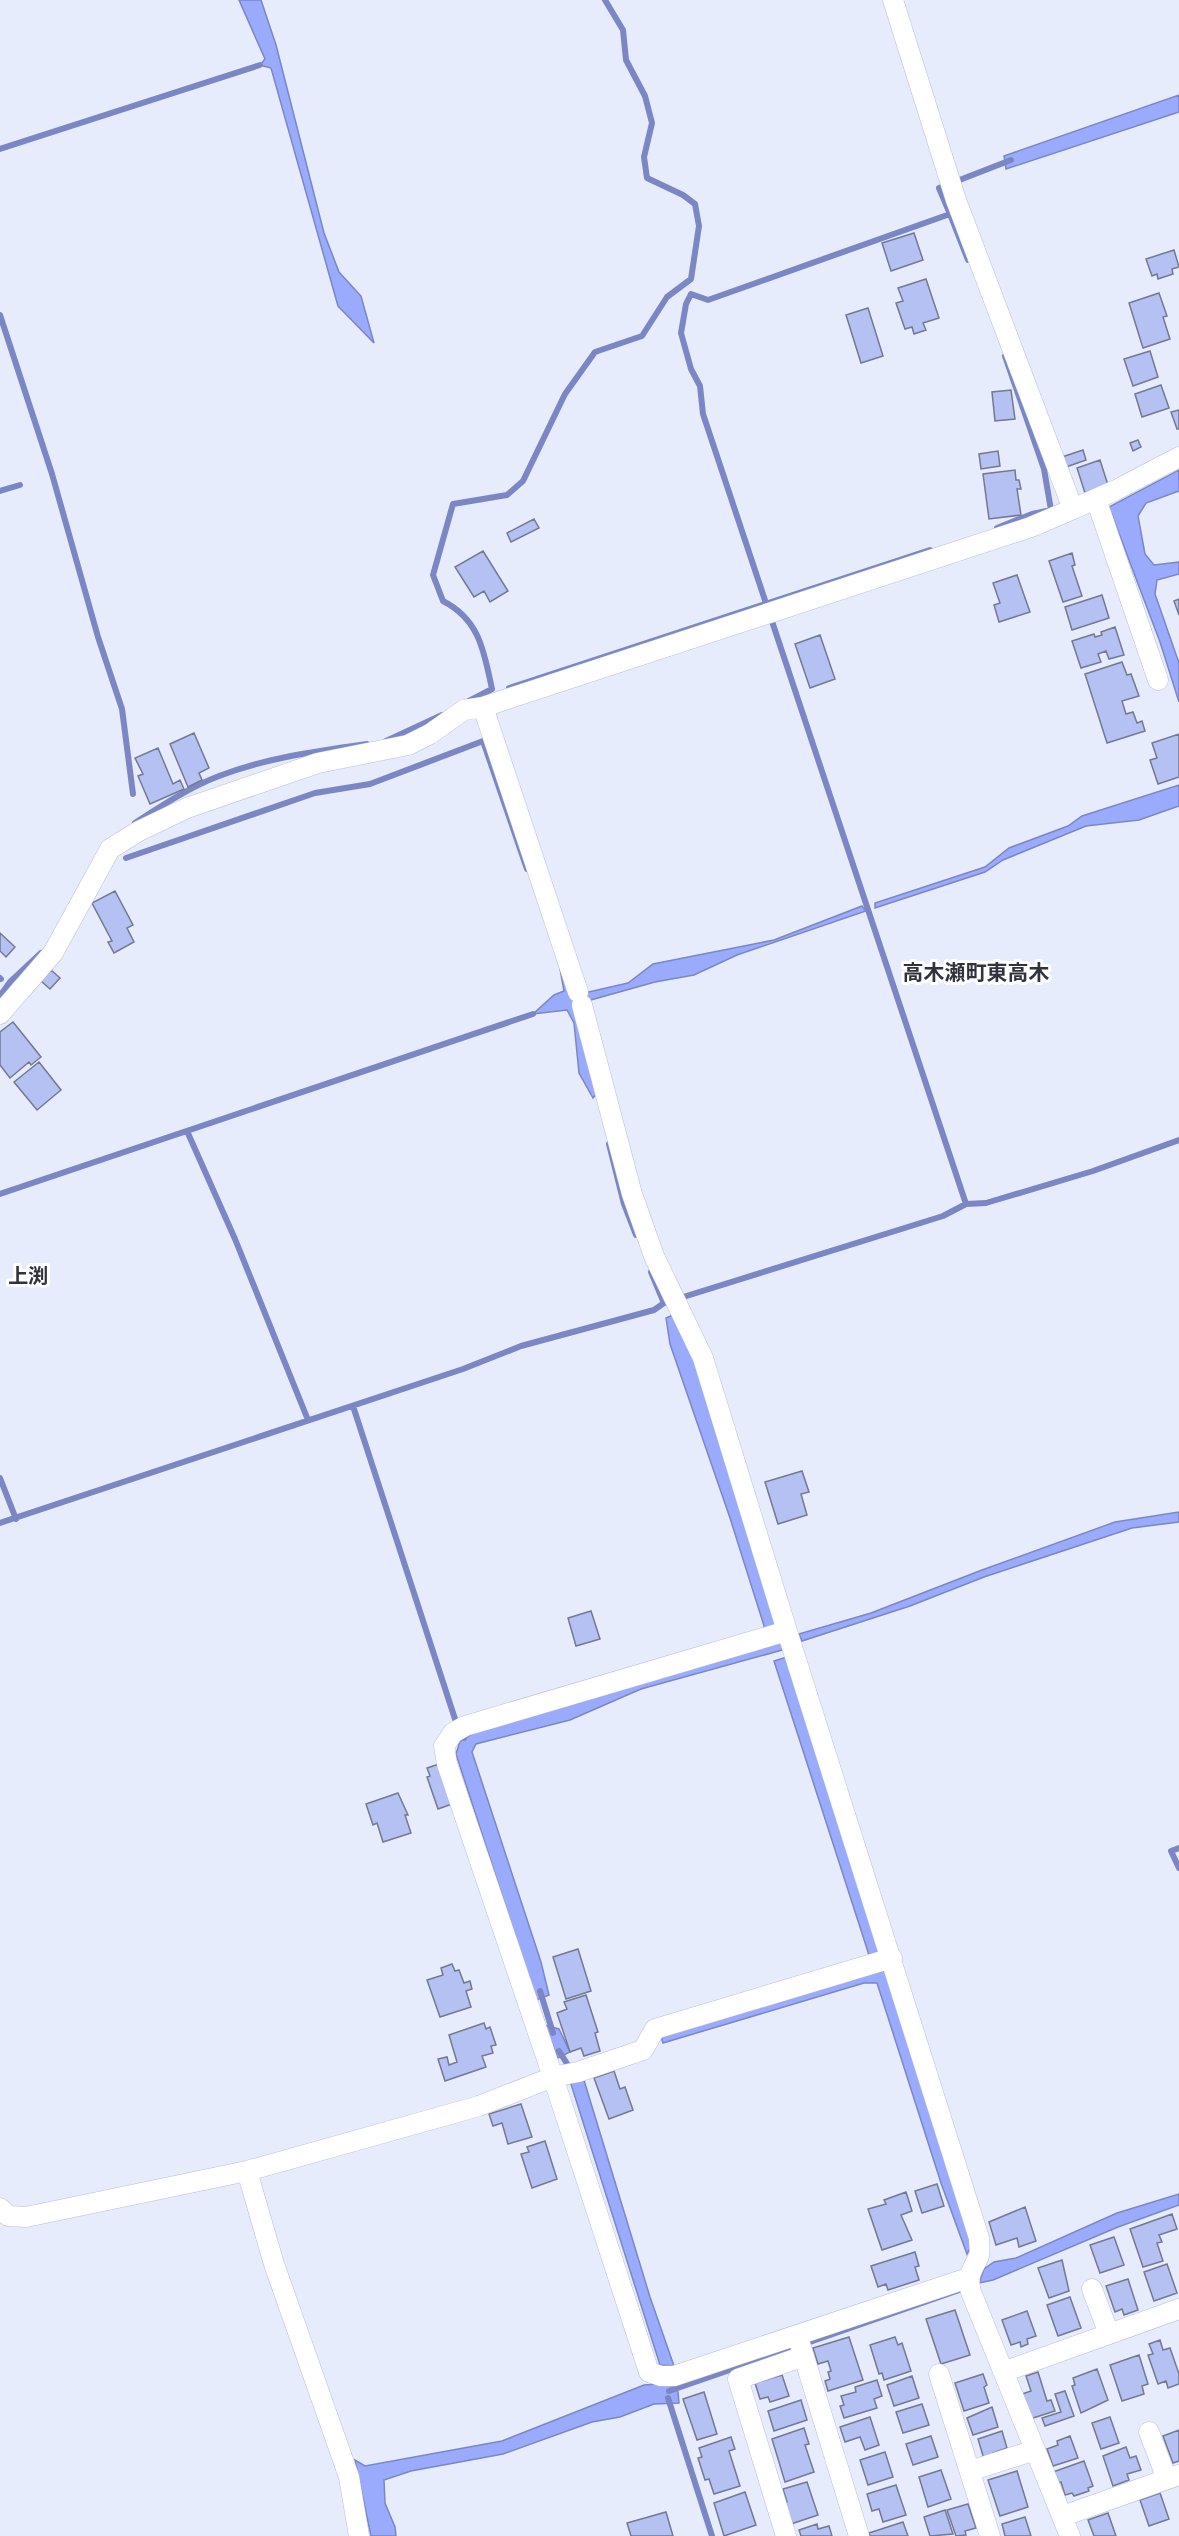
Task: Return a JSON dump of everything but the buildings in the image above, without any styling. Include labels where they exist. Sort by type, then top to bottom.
[{"type":"street","points":[[893,0],[956,200],[1073,509]]},
{"type":"street","points":[[0,1014],[53,953],[110,849],[187,808],[318,763],[408,745],[430,734],[464,710],[483,707],[769,615],[1031,527],[1096,499],[1179,457]]},
{"type":"street","points":[[1096,499],[1158,680]]},
{"type":"street","points":[[483,707],[580,999],[632,1194],[654,1256],[703,1358],[789,1639],[979,2238],[979,2257],[973,2264],[969,2285],[1070,2536]]},
{"type":"street","points":[[789,1639],[459,1730],[444,1746],[447,1764],[566,2074],[649,2372],[667,2376],[969,2285]]},
{"type":"street","points":[[0,2208],[8,2216],[26,2217],[247,2171],[479,2106],[566,2074],[643,2050],[655,2029],[892,1958]]},
{"type":"street","points":[[247,2171],[274,2264],[349,2477],[359,2536]]},
{"type":"street","points":[[1092,2289],[1109,2334]]},
{"type":"street","points":[[1003,2372],[1179,2309]]},
{"type":"street","points":[[797,2335],[859,2536]]},
{"type":"street","points":[[786,2536],[738,2379],[804,2356]]},
{"type":"street","points":[[939,2374],[990,2536]]},
{"type":"street","points":[[1062,2516],[1176,2477],[1149,2432]]},
{"type":"street","points":[[970,2471],[1035,2450]]},
{"type":"water","points":[[239,0],[261,0],[276,45],[324,233],[339,272],[361,296],[374,343],[338,306],[271,68],[260,65],[265,59]]},
{"type":"water","points":[[1179,95],[1179,112],[1006,169],[1004,156]]},
{"type":"water","points":[[1179,470],[1179,491],[1146,503],[1138,516],[1145,554],[1154,565],[1179,562],[1179,574],[1157,580],[1155,594],[1179,663],[1179,702],[1160,642],[1109,507]]},
{"type":"water","points":[[1179,785],[1179,806],[1139,820],[1086,826],[1003,860],[985,872],[875,908],[875,903],[985,867],[1009,848],[1068,826],[1082,816]]},
{"type":"water","points":[[862,906],[866,911],[737,955],[694,975],[655,982],[587,1001],[584,993],[628,983],[653,964],[774,940]]},
{"type":"water","points":[[559,963],[577,1007],[599,1091],[593,1098],[579,1073],[574,1023],[567,1010],[533,1014],[554,995],[564,991]]},
{"type":"water","points":[[673,1315],[697,1362],[779,1625],[765,1629],[730,1518],[670,1344],[666,1318]]},
{"type":"water","points":[[1179,1512],[1179,1522],[1132,1528],[984,1577],[910,1606],[802,1641],[799,1634],[871,1613],[1115,1522]]},
{"type":"water","points":[[784,1640],[786,1649],[641,1689],[570,1720],[476,1744],[472,1752],[541,1962],[549,1995],[536,2000],[456,1754],[460,1741],[484,1727]]},
{"type":"water","points":[[787,1657],[877,1939],[878,1956],[870,1958],[774,1661]]},
{"type":"water","points":[[886,1970],[973,2242],[967,2254],[941,2183],[877,1983],[864,1983],[663,2043],[660,2034]]},
{"type":"water","points":[[544,2025],[559,2029],[570,2052],[558,2058]]},
{"type":"water","points":[[583,2077],[650,2297],[674,2366],[660,2365],[570,2081]]},
{"type":"water","points":[[1179,2194],[1179,2205],[1118,2227],[993,2280],[979,2283],[984,2269],[994,2262],[1016,2258],[1117,2213]]},
{"type":"water","points":[[673,2383],[678,2392],[679,2403],[654,2404],[620,2417],[592,2422],[503,2454],[411,2471],[384,2480],[385,2503],[395,2527],[396,2536],[371,2536],[355,2460],[365,2466],[502,2441],[644,2385]]},
{"type":"waterway","points":[[467,702],[492,689],[483,650],[473,627],[455,609],[443,601],[433,575],[453,504],[507,495],[523,481],[565,394],[595,352],[642,336],[667,297],[691,279],[699,226],[695,204],[683,195],[647,178],[644,157],[652,123],[645,96],[626,60],[623,30],[605,0]]},
{"type":"waterway","points":[[0,149],[260,65]]},
{"type":"waterway","points":[[966,1204],[703,414],[700,386],[691,369],[681,333],[686,304],[691,294],[708,300],[950,214],[939,188],[1011,160]]},
{"type":"waterway","points":[[950,214],[968,260]]},
{"type":"waterway","points":[[0,315],[52,474],[98,637],[122,709],[133,794]]},
{"type":"waterway","points":[[997,528],[1032,514],[1051,510],[1044,469],[1005,356]]},
{"type":"waterway","points":[[0,491],[20,485]]},
{"type":"waterway","points":[[509,688],[930,550]]},
{"type":"waterway","points":[[386,741],[442,715]]},
{"type":"waterway","points":[[126,858],[315,793],[370,784],[483,741],[527,869]]},
{"type":"waterway","points":[[135,823],[208,780],[237,770],[292,756],[367,744]]},
{"type":"waterway","points":[[0,996],[10,982],[41,953]]},
{"type":"waterway","points":[[0,1194],[533,1014]]},
{"type":"waterway","points":[[187,1131],[235,1239],[308,1420]]},
{"type":"waterway","points":[[651,1272],[664,1303],[943,1216],[966,1204],[986,1203],[1093,1171],[1179,1140]]},
{"type":"waterway","points":[[609,1144],[624,1204],[636,1235]]},
{"type":"waterway","points":[[0,1523],[463,1369],[521,1346],[654,1310],[664,1303]]},
{"type":"waterway","points":[[353,1406],[455,1719],[464,1738]]},
{"type":"waterway","points":[[0,1478],[16,1519]]},
{"type":"waterway","points":[[1179,1848],[1171,1851],[1179,1868]]},
{"type":"waterway","points":[[540,1991],[553,2033]]},
{"type":"waterway","points":[[559,2051],[571,2070]]},
{"type":"waterway","points":[[669,2391],[968,2287]]},
{"type":"waterway","points":[[668,2398],[712,2536]]},
{"type":"district","name":"高木瀬町東高木","points":[[976,972]]},
{"type":"district","name":"上渕","points":[[28,1275]]}]
